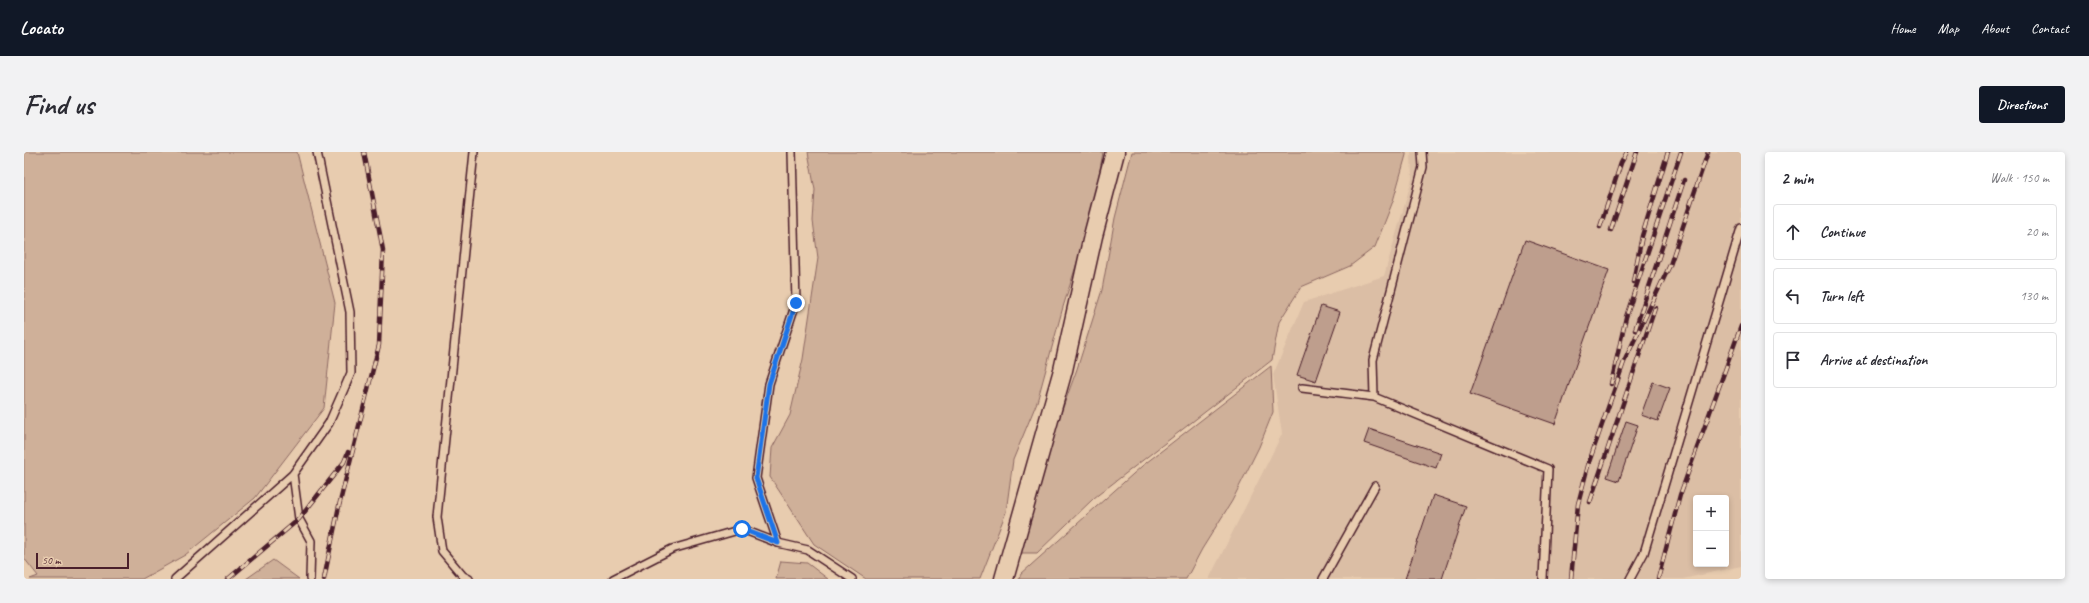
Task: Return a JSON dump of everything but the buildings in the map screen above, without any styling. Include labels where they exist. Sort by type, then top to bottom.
[{"type":"street","points":[[1004,579],[1063,370],[1093,236],[1115,152]]},
{"type":"lane","points":[[175,579],[293,474],[329,423],[351,373],[350,312],[317,152]]},
{"type":"lane","points":[[469,579],[463,576],[442,551],[437,517],[474,152]]},
{"type":"lane","points":[[778,543],[756,478],[769,384],[796,303],[792,152]]},
{"type":"lane","points":[[1374,397],[1373,360],[1423,167],[1422,152]]},
{"type":"lane","points":[[1630,579],[1644,553],[1741,228]]},
{"type":"lane","points":[[1302,388],[1374,397],[1548,469],[1543,579]]},
{"type":"lane","points":[[293,474],[299,519],[311,541],[310,579]]},
{"type":"lane","points":[[1323,579],[1375,486]]},
{"type":"lane","points":[[613,579],[672,549],[742,529],[778,543],[808,550],[852,579]]},
{"type":"shaded area","points":[[24,152],[297,152],[335,303],[324,408],[255,498],[185,555],[142,579],[30,579],[38,576],[24,558]]},
{"type":"shaded area","points":[[808,152],[1103,152],[1092,215],[1063,307],[1037,402],[1013,460],[1006,512],[980,579],[866,579],[814,544],[770,477],[772,448],[790,415],[803,359],[818,258],[813,221],[815,190]]},
{"type":"shaded area","points":[[1132,152],[1406,152],[1406,155],[1393,201],[1375,247],[1350,266],[1301,287],[1279,322],[1272,360],[1094,498],[1037,553],[1020,553],[1049,446],[1077,369],[1102,290],[1115,218]]},
{"type":"shaded area","points":[[1411,152],[1741,152],[1741,566],[1683,579],[1209,579],[1282,434],[1273,375],[1304,302],[1384,276],[1412,179]]},
{"type":"shaded area","points":[[1271,366],[1273,412],[1259,447],[1232,501],[1202,549],[1186,579],[1019,579],[1021,574],[1142,466]]},
{"type":"shaded area","points":[[273,560],[299,579],[246,579]]},
{"type":"shaded area","points":[[781,561],[807,563],[828,579],[776,579]]},
{"type":"railway","points":[[324,579],[339,506],[379,345],[383,250],[364,152]]},
{"type":"railway","points":[[1600,227],[1621,163],[1627,152]]},
{"type":"railway","points":[[1611,230],[1637,152]]},
{"type":"railway","points":[[1633,282],[1642,236],[1668,152]]},
{"type":"railway","points":[[1611,384],[1626,317],[1681,152]]},
{"type":"railway","points":[[1571,579],[1578,504],[1589,462],[1624,362],[1670,265],[1708,152]]},
{"type":"railway","points":[[1635,330],[1684,180]]},
{"type":"railway","points":[[1590,502],[1655,308]]},
{"type":"railway","points":[[1658,579],[1680,495],[1741,326]]},
{"type":"railway","points":[[228,579],[299,519],[344,462],[348,452]]},
{"type":"route","points":[[742,529],[778,543],[756,478],[769,384],[796,303]]}]
